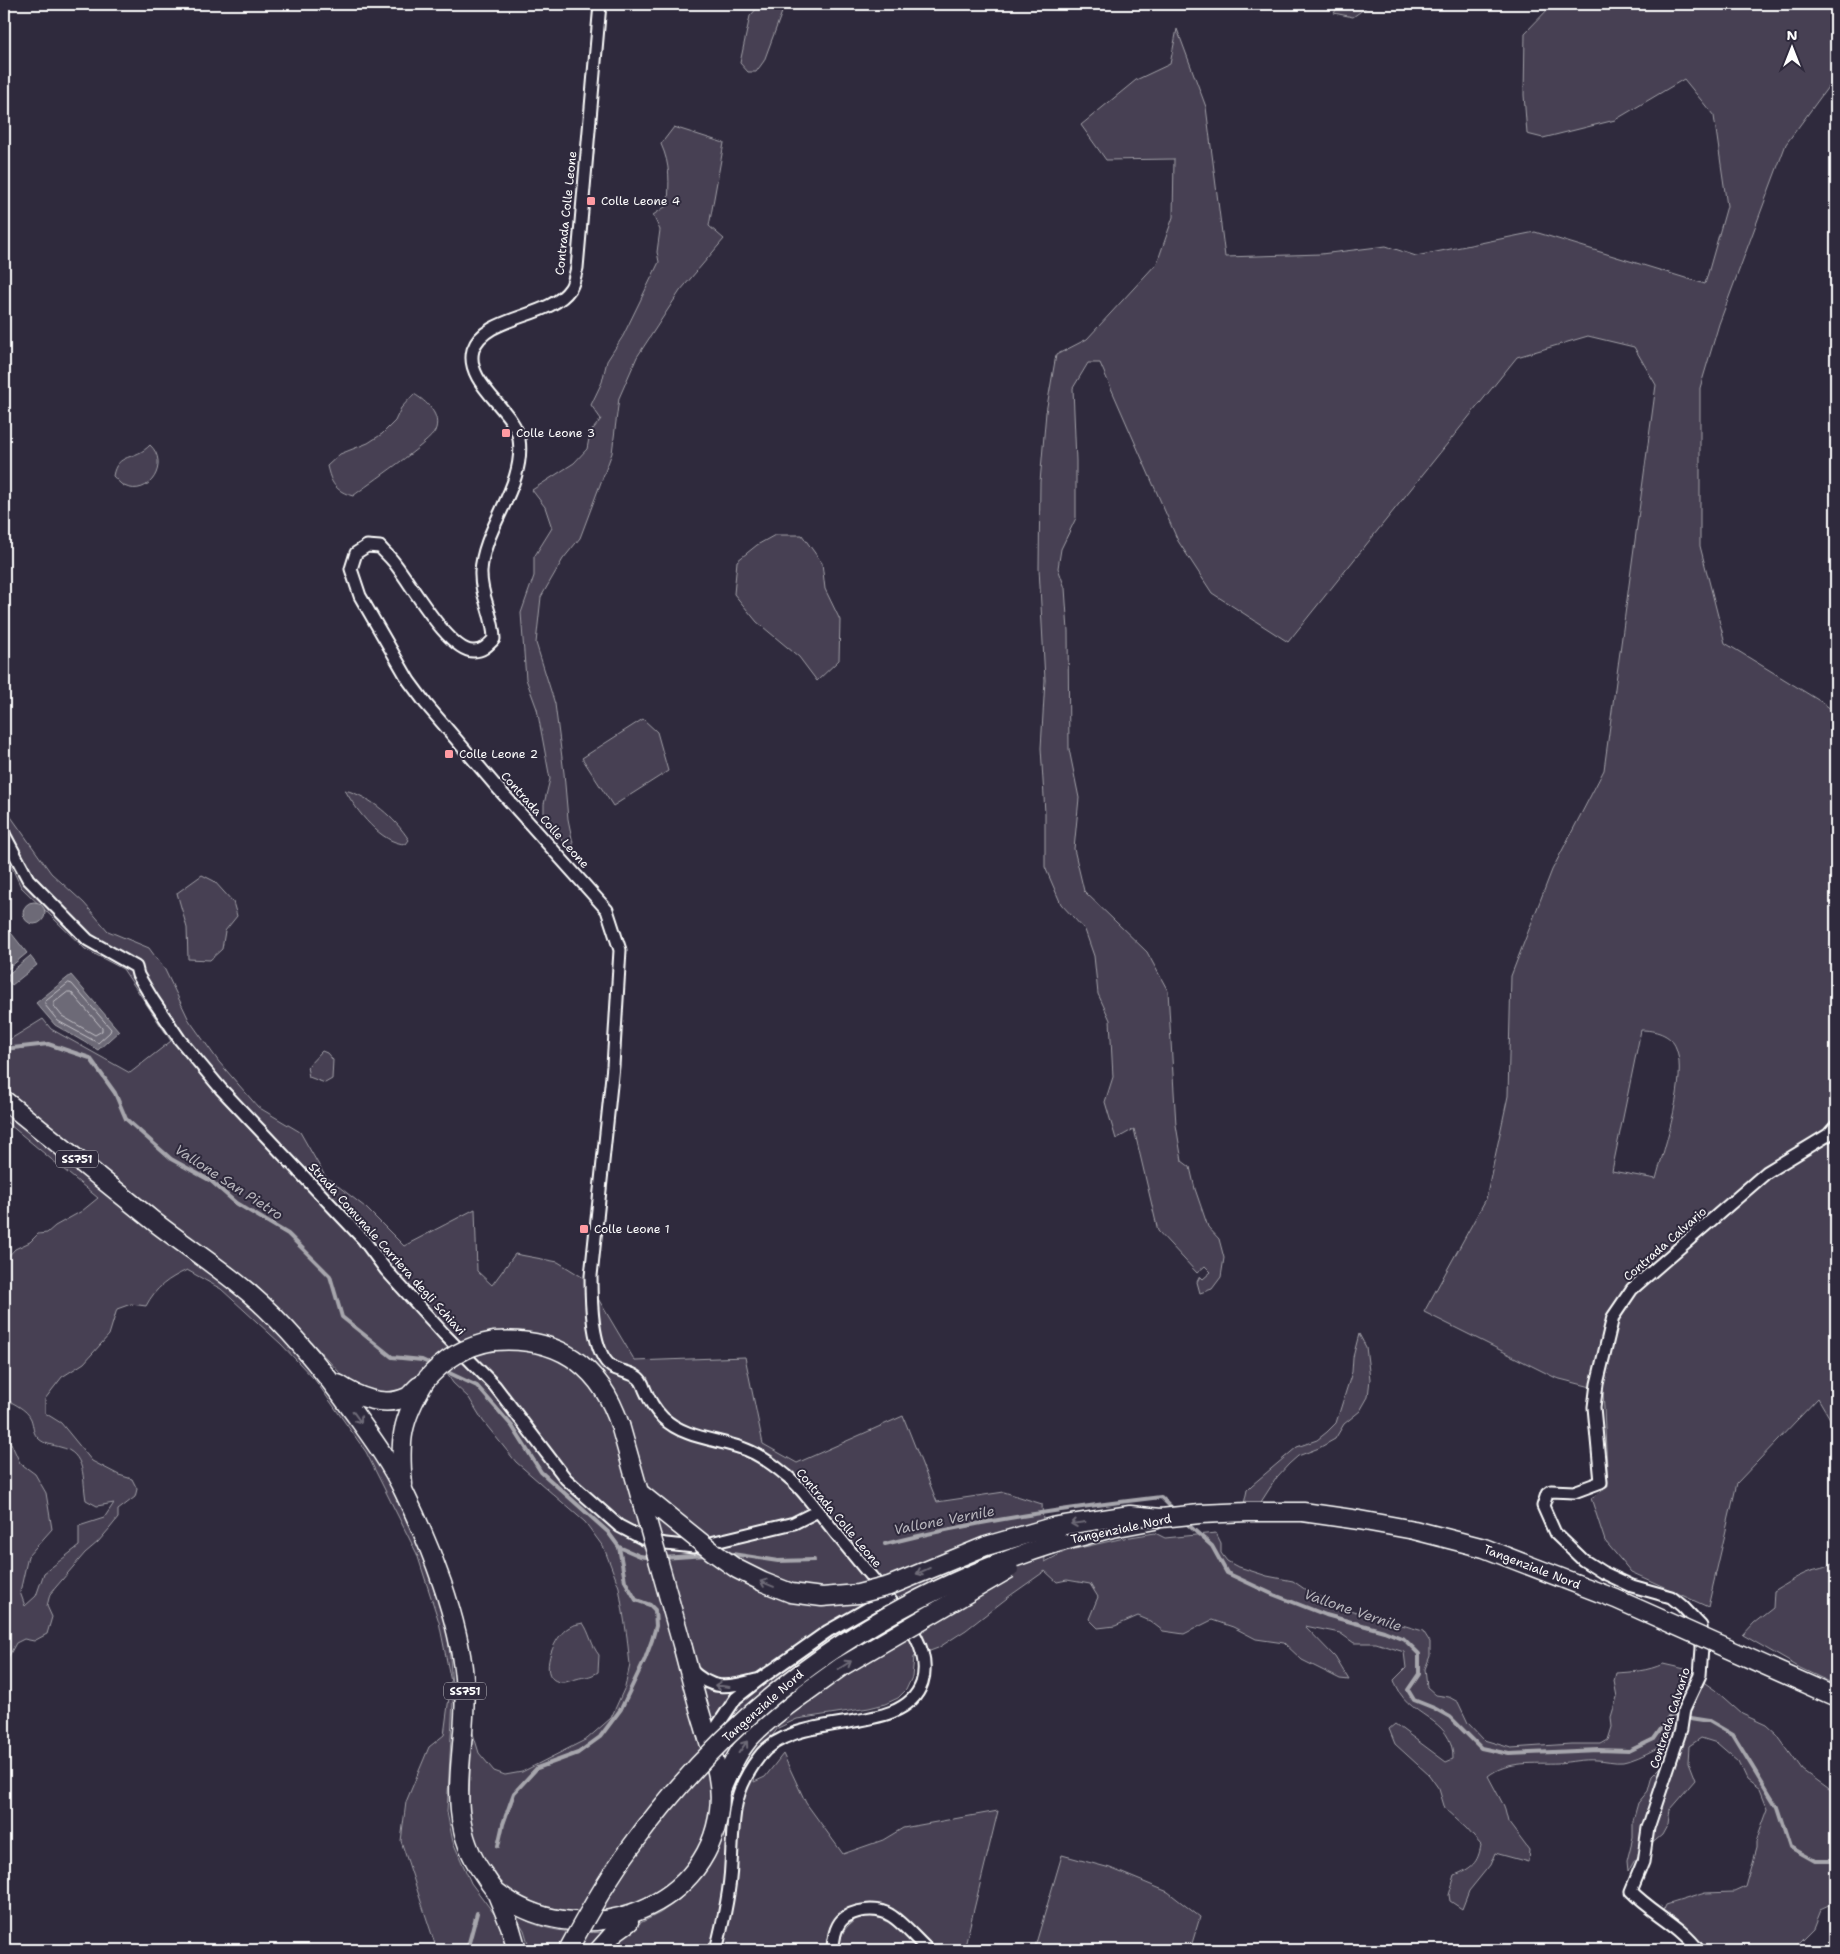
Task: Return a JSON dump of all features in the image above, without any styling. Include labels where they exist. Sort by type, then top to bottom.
[{"type":"main road","name":"SS751","points":[[4,1100],[150,1218],[249,1293],[286,1329],[329,1378]]},
{"type":"main road","points":[[329,1378],[356,1396],[373,1400],[407,1397],[439,1366],[455,1354],[480,1343],[515,1339],[555,1348],[574,1358],[590,1371],[604,1387],[614,1406],[620,1425],[710,1743],[721,1790]]},
{"type":"main road","points":[[329,1378],[373,1439],[404,1491]]},
{"type":"main road","points":[[404,1491],[401,1442],[412,1402],[425,1381]]},
{"type":"main road","name":"SS751","points":[[404,1491],[439,1574],[455,1625],[464,1676],[465,1709],[459,1779],[461,1822],[464,1838],[478,1866],[496,1892]]},
{"type":"main road","points":[[641,1494],[737,1569],[762,1582],[791,1593],[822,1597],[858,1594],[889,1586],[986,1546],[1052,1527],[1130,1515],[1161,1518]]},
{"type":"main road","name":"Tangenziale Nord","points":[[568,1950],[596,1900],[630,1848],[657,1813],[709,1753],[753,1711],[801,1672],[845,1641],[905,1605],[961,1578],[1018,1555],[1060,1542],[1112,1528],[1161,1518],[1238,1512],[1303,1512],[1423,1532],[1484,1548],[1616,1599],[1836,1697]]},
{"type":"main road","points":[[599,1950],[615,1932],[675,1893],[691,1876],[704,1857],[714,1835],[719,1813],[721,1790],[732,1764],[746,1742],[784,1708],[841,1667],[992,1578],[1060,1542]]},
{"type":"main road","points":[[496,1892],[520,1909],[548,1921],[577,1926],[607,1925],[636,1917]]},
{"type":"main road","points":[[496,1892],[510,1926],[517,1950]]},
{"type":"street","name":"Contrada Colle Leone","points":[[600,4],[577,268],[571,289],[554,304],[499,326],[482,336],[473,351],[474,369],[519,436],[520,454],[516,473],[486,548],[481,572],[483,592],[494,626],[494,639],[485,648],[474,652],[458,646],[444,633],[393,560],[380,547],[367,546],[356,553],[351,569],[360,596],[409,681],[426,704],[495,785],[607,910],[620,950],[613,1066],[591,1276],[592,1308],[597,1346],[612,1367],[641,1381],[653,1407],[666,1420],[681,1430],[748,1450],[770,1462],[791,1479],[888,1597],[912,1629],[920,1648],[924,1673],[914,1697],[904,1707],[885,1714],[811,1727],[792,1733],[776,1742],[761,1754],[746,1777],[738,1794],[731,1837],[731,1867],[721,1934],[716,1950]]},
{"type":"street","name":"Strada Comunale Carriera degli Schiavi","points":[[4,834],[28,879],[88,940],[136,967],[138,975],[153,1000],[180,1040],[221,1089],[364,1239],[392,1277],[495,1386],[566,1479],[619,1526],[644,1539],[694,1547],[794,1523],[818,1511]]},
{"type":"street","name":"Contrada Calvario","points":[[1699,1950],[1690,1938],[1644,1904],[1631,1891],[1642,1862],[1648,1828],[1681,1729],[1684,1709],[1700,1675],[1701,1626],[1682,1606],[1671,1598],[1632,1586],[1602,1572],[1583,1560],[1555,1533],[1543,1506],[1547,1494],[1551,1491],[1574,1492],[1601,1482],[1594,1407],[1597,1384],[1613,1317],[1632,1289],[1766,1172],[1828,1135],[1836,1126]]},
{"type":"street","points":[[710,1743],[718,1725],[736,1698],[828,1631],[888,1597]]},
{"type":"street","points":[[688,1667],[707,1683],[719,1686],[731,1687],[760,1679]]},
{"type":"street","points":[[833,1950],[834,1938],[842,1920],[856,1913],[873,1909],[890,1915],[928,1950]]},
{"type":"shaded area","points":[[761,4],[785,4],[764,61],[756,72],[748,72],[740,63],[750,16]]},
{"type":"shaded area","points":[[1340,4],[1371,4],[1353,17],[1334,13]]},
{"type":"shaded area","points":[[1553,4],[1836,4],[1836,76],[1786,144],[1719,324],[1700,388],[1700,546],[1725,643],[1823,703],[1836,713],[1836,1429],[1818,1398],[1737,1483],[1708,1607],[1631,1572],[1605,1541],[1591,1498],[1608,1487],[1603,1390],[1556,1378],[1424,1312],[1486,1199],[1508,1096],[1511,976],[1552,870],[1604,770],[1656,385],[1634,347],[1588,336],[1517,357],[1288,642],[1212,593],[1178,541],[1100,363],[1088,363],[1073,388],[1076,518],[1061,549],[1058,568],[1065,588],[1068,631],[1069,749],[1079,798],[1074,849],[1084,891],[1147,952],[1168,991],[1176,1125],[1182,1161],[1190,1167],[1195,1189],[1208,1227],[1219,1239],[1224,1258],[1221,1277],[1212,1289],[1200,1293],[1197,1282],[1200,1276],[1203,1279],[1211,1272],[1205,1266],[1197,1273],[1158,1231],[1134,1129],[1116,1139],[1105,1102],[1113,1077],[1110,1020],[1098,994],[1094,956],[1085,930],[1061,904],[1045,867],[1045,813],[1041,748],[1045,680],[1039,568],[1040,482],[1046,412],[1056,355],[1087,339],[1157,263],[1173,217],[1174,159],[1106,160],[1081,125],[1136,80],[1170,64],[1177,29],[1206,107],[1225,257],[1321,254],[1386,246],[1416,256],[1535,232],[1705,284],[1727,206],[1714,116],[1684,79],[1615,120],[1543,138],[1527,134],[1524,95],[1525,33]],"holes":[[[1641,1030],[1656,1032],[1670,1039],[1674,1043],[1679,1061],[1674,1113],[1656,1179],[1612,1171]]]},
{"type":"shaded area","points":[[674,127],[724,143],[709,226],[724,239],[680,291],[637,357],[619,398],[612,453],[580,538],[563,559],[541,597],[536,643],[555,704],[568,819],[575,853],[544,822],[544,804],[550,779],[537,709],[526,679],[521,613],[534,576],[534,557],[552,528],[545,507],[532,490],[574,463],[587,449],[590,433],[601,419],[591,405],[602,382],[607,361],[623,336],[659,262],[657,252],[660,230],[653,215],[668,205],[668,167],[661,144]]},
{"type":"shaded area","points":[[414,394],[423,400],[435,414],[437,425],[431,436],[411,454],[353,496],[338,489],[332,482],[327,466],[340,454],[368,443],[382,434],[395,421],[401,408]]},
{"type":"shaded area","points":[[150,445],[156,452],[158,461],[154,477],[142,487],[124,486],[113,476],[118,463]]},
{"type":"shaded area","points":[[775,535],[802,535],[822,563],[825,589],[840,620],[839,660],[817,681],[799,657],[757,622],[734,594],[737,561],[757,545]]},
{"type":"shaded area","points":[[643,719],[657,732],[668,771],[613,806],[582,758]]},
{"type":"shaded area","points":[[345,790],[355,793],[382,809],[409,840],[406,844],[387,838],[379,832],[363,816]]},
{"type":"shaded area","points":[[4,807],[51,873],[84,903],[108,931],[149,948],[165,970],[189,1020],[219,1062],[258,1107],[300,1132],[325,1176],[365,1207],[404,1246],[475,1209],[477,1271],[492,1285],[515,1254],[558,1262],[587,1280],[635,1361],[745,1357],[763,1444],[797,1463],[903,1416],[937,1502],[1004,1492],[1042,1504],[1045,1562],[1066,1551],[1124,1538],[1155,1533],[1165,1538],[1216,1533],[1221,1543],[1221,1553],[1227,1561],[1236,1566],[1267,1576],[1293,1581],[1306,1590],[1346,1609],[1423,1631],[1430,1642],[1430,1656],[1425,1669],[1427,1687],[1436,1695],[1449,1697],[1458,1702],[1468,1723],[1484,1740],[1511,1748],[1601,1744],[1608,1740],[1612,1727],[1611,1717],[1617,1697],[1614,1681],[1616,1673],[1646,1670],[1663,1664],[1685,1669],[1715,1690],[1742,1714],[1766,1725],[1777,1735],[1802,1770],[1836,1795],[1836,1906],[1832,1905],[1821,1910],[1814,1928],[1792,1950],[1706,1950],[1690,1932],[1663,1912],[1666,1905],[1705,1893],[1734,1892],[1745,1887],[1756,1842],[1768,1809],[1760,1789],[1747,1779],[1739,1762],[1717,1743],[1701,1738],[1689,1746],[1688,1762],[1695,1780],[1670,1809],[1668,1824],[1662,1835],[1637,1856],[1628,1872],[1627,1861],[1633,1837],[1633,1821],[1638,1803],[1648,1791],[1652,1776],[1661,1767],[1679,1756],[1683,1739],[1668,1743],[1639,1757],[1623,1762],[1582,1760],[1522,1764],[1504,1767],[1488,1776],[1504,1806],[1508,1822],[1529,1850],[1528,1862],[1495,1853],[1490,1865],[1469,1891],[1462,1909],[1450,1901],[1449,1895],[1455,1875],[1466,1870],[1476,1861],[1481,1845],[1445,1809],[1439,1789],[1429,1775],[1395,1744],[1389,1729],[1395,1724],[1446,1762],[1453,1759],[1451,1745],[1446,1734],[1438,1725],[1408,1703],[1400,1693],[1394,1680],[1406,1668],[1404,1652],[1376,1643],[1354,1643],[1340,1633],[1305,1626],[1335,1657],[1349,1680],[1340,1679],[1302,1660],[1284,1643],[1256,1639],[1233,1627],[1212,1620],[1184,1634],[1163,1631],[1150,1621],[1138,1616],[1115,1626],[1098,1628],[1089,1619],[1098,1597],[1090,1584],[1067,1580],[1057,1582],[1045,1571],[966,1630],[938,1648],[914,1657],[912,1677],[906,1690],[898,1698],[869,1708],[797,1719],[778,1728],[759,1754],[754,1782],[765,1777],[783,1754],[806,1803],[843,1854],[883,1840],[903,1828],[998,1811],[964,1950],[937,1950],[899,1916],[883,1907],[872,1905],[851,1909],[838,1916],[828,1933],[826,1950],[609,1950],[620,1938],[640,1923],[660,1913],[680,1899],[697,1881],[711,1860],[721,1838],[726,1814],[726,1792],[738,1767],[801,1688],[714,1790],[707,1833],[686,1872],[653,1901],[577,1919],[520,1904],[493,1877],[474,1850],[464,1818],[466,1751],[472,1730],[479,1753],[494,1771],[505,1775],[522,1772],[587,1739],[611,1718],[625,1687],[630,1665],[619,1587],[604,1548],[585,1522],[516,1462],[483,1421],[469,1398],[453,1383],[438,1360],[409,1387],[390,1394],[373,1394],[350,1384],[256,1285],[234,1269],[224,1283],[252,1308],[324,1382],[370,1448],[420,1548],[439,1597],[448,1631],[453,1700],[447,1812],[453,1842],[471,1883],[498,1919],[514,1950],[437,1950],[401,1841],[406,1802],[429,1747],[444,1735],[451,1682],[439,1622],[417,1554],[366,1452],[315,1380],[281,1344],[221,1289],[187,1270],[163,1284],[146,1306],[131,1304],[117,1309],[109,1335],[84,1363],[62,1377],[45,1399],[45,1413],[61,1423],[92,1461],[119,1475],[132,1479],[137,1489],[135,1497],[118,1510],[118,1518],[110,1528],[85,1553],[50,1594],[47,1606],[52,1617],[47,1634],[34,1641],[24,1639],[16,1643],[4,1665],[4,1440],[11,1443],[20,1463],[35,1474],[46,1493],[52,1529],[28,1556],[20,1592],[25,1606],[36,1596],[44,1573],[79,1546],[79,1526],[104,1518],[114,1503],[97,1506],[86,1500],[82,1468],[75,1455],[69,1450],[41,1441],[35,1434],[29,1415],[4,1398],[4,1261],[15,1249],[30,1242],[38,1234],[47,1233],[55,1226],[82,1211],[98,1198],[4,1120],[4,1108],[146,1222],[156,1210],[4,1087],[4,1039],[9,1040],[43,1019],[51,1029],[130,1073],[171,1041],[123,969],[85,949],[21,887],[4,851]]},
{"type":"shaded area","points":[[202,875],[214,881],[233,902],[237,916],[225,931],[222,949],[210,960],[188,959],[187,928],[177,893]]},
{"type":"shaded area","points":[[322,1051],[327,1053],[333,1060],[332,1079],[325,1083],[309,1077],[307,1067]]},
{"type":"shaded area","points":[[1359,1334],[1366,1347],[1370,1379],[1368,1397],[1360,1411],[1344,1424],[1335,1439],[1298,1456],[1289,1464],[1277,1477],[1259,1505],[1244,1504],[1247,1490],[1252,1485],[1297,1447],[1317,1440],[1336,1423],[1352,1372],[1353,1357]]},
{"type":"shaded area","points":[[1836,1561],[1836,1685],[1800,1668],[1743,1635],[1754,1623],[1773,1608],[1774,1591],[1810,1571],[1825,1567]]},
{"type":"shaded area","points":[[583,1623],[599,1655],[598,1672],[590,1676],[564,1682],[554,1679],[549,1674],[548,1666],[557,1640],[568,1628]]},
{"type":"shaded area","points":[[1062,1855],[1110,1868],[1168,1892],[1200,1917],[1190,1950],[1034,1950]]},
{"type":"shaded area","points":[[514,1914],[546,1928],[570,1932],[605,1932],[589,1950],[530,1950],[524,1930]]},
{"type":"shaded area","points":[[862,1916],[871,1916],[894,1926],[920,1950],[840,1950],[841,1939],[845,1930],[852,1922]]},
{"type":"water","points":[[34,902],[42,905],[45,913],[42,921],[34,924],[26,921],[23,913],[26,905]]},
{"type":"water","points":[[4,924],[27,953],[4,972]]},
{"type":"water","points":[[30,956],[37,965],[12,985],[5,977]]},
{"type":"water","points":[[71,975],[119,1031],[98,1050],[55,1025],[36,1003]]},
{"type":"waterway","name":"Vallone San Pietro","points":[[4,1049],[48,1044],[90,1058],[115,1093],[126,1119],[171,1159],[211,1181],[236,1203],[288,1234],[330,1276],[342,1317],[392,1357],[422,1360],[433,1365]]},
{"type":"waterway","name":"Vallone San Pietro","points":[[443,1370],[477,1386],[512,1426],[541,1472],[608,1532],[619,1547],[640,1556],[652,1558]]},
{"type":"waterway","name":"Vallone Vernile","points":[[885,1544],[1022,1516],[1161,1497],[1174,1510]]},
{"type":"waterway","name":"Vallone Vernile","points":[[1184,1521],[1212,1546],[1227,1573],[1272,1594],[1326,1615],[1384,1631],[1404,1639],[1419,1654],[1419,1674],[1408,1690],[1414,1700],[1450,1717],[1481,1748],[1509,1754],[1599,1750],[1629,1751],[1654,1739],[1671,1715],[1709,1721],[1733,1735],[1777,1807],[1790,1847],[1815,1861],[1836,1861]]},
{"type":"waterway","points":[[498,1846],[503,1824],[514,1793],[537,1768],[578,1753],[600,1737],[621,1709],[645,1659],[656,1626],[655,1610],[650,1605],[636,1600],[625,1581],[619,1547]]},
{"type":"waterway","name":"Vallone Vernile","points":[[726,1553],[778,1561],[814,1560]]},
{"type":"waterway","name":"Vallone Vernile","points":[[662,1558],[707,1555]]},
{"type":"waterway","points":[[467,1950],[477,1913]]},
{"type":"place","name":"Colle Leone 4","points":[[591,201]]},
{"type":"place","name":"Colle Leone 3","points":[[506,433]]},
{"type":"place","name":"Colle Leone 2","points":[[449,754]]},
{"type":"place","name":"Colle Leone 1","points":[[584,1229]]}]
